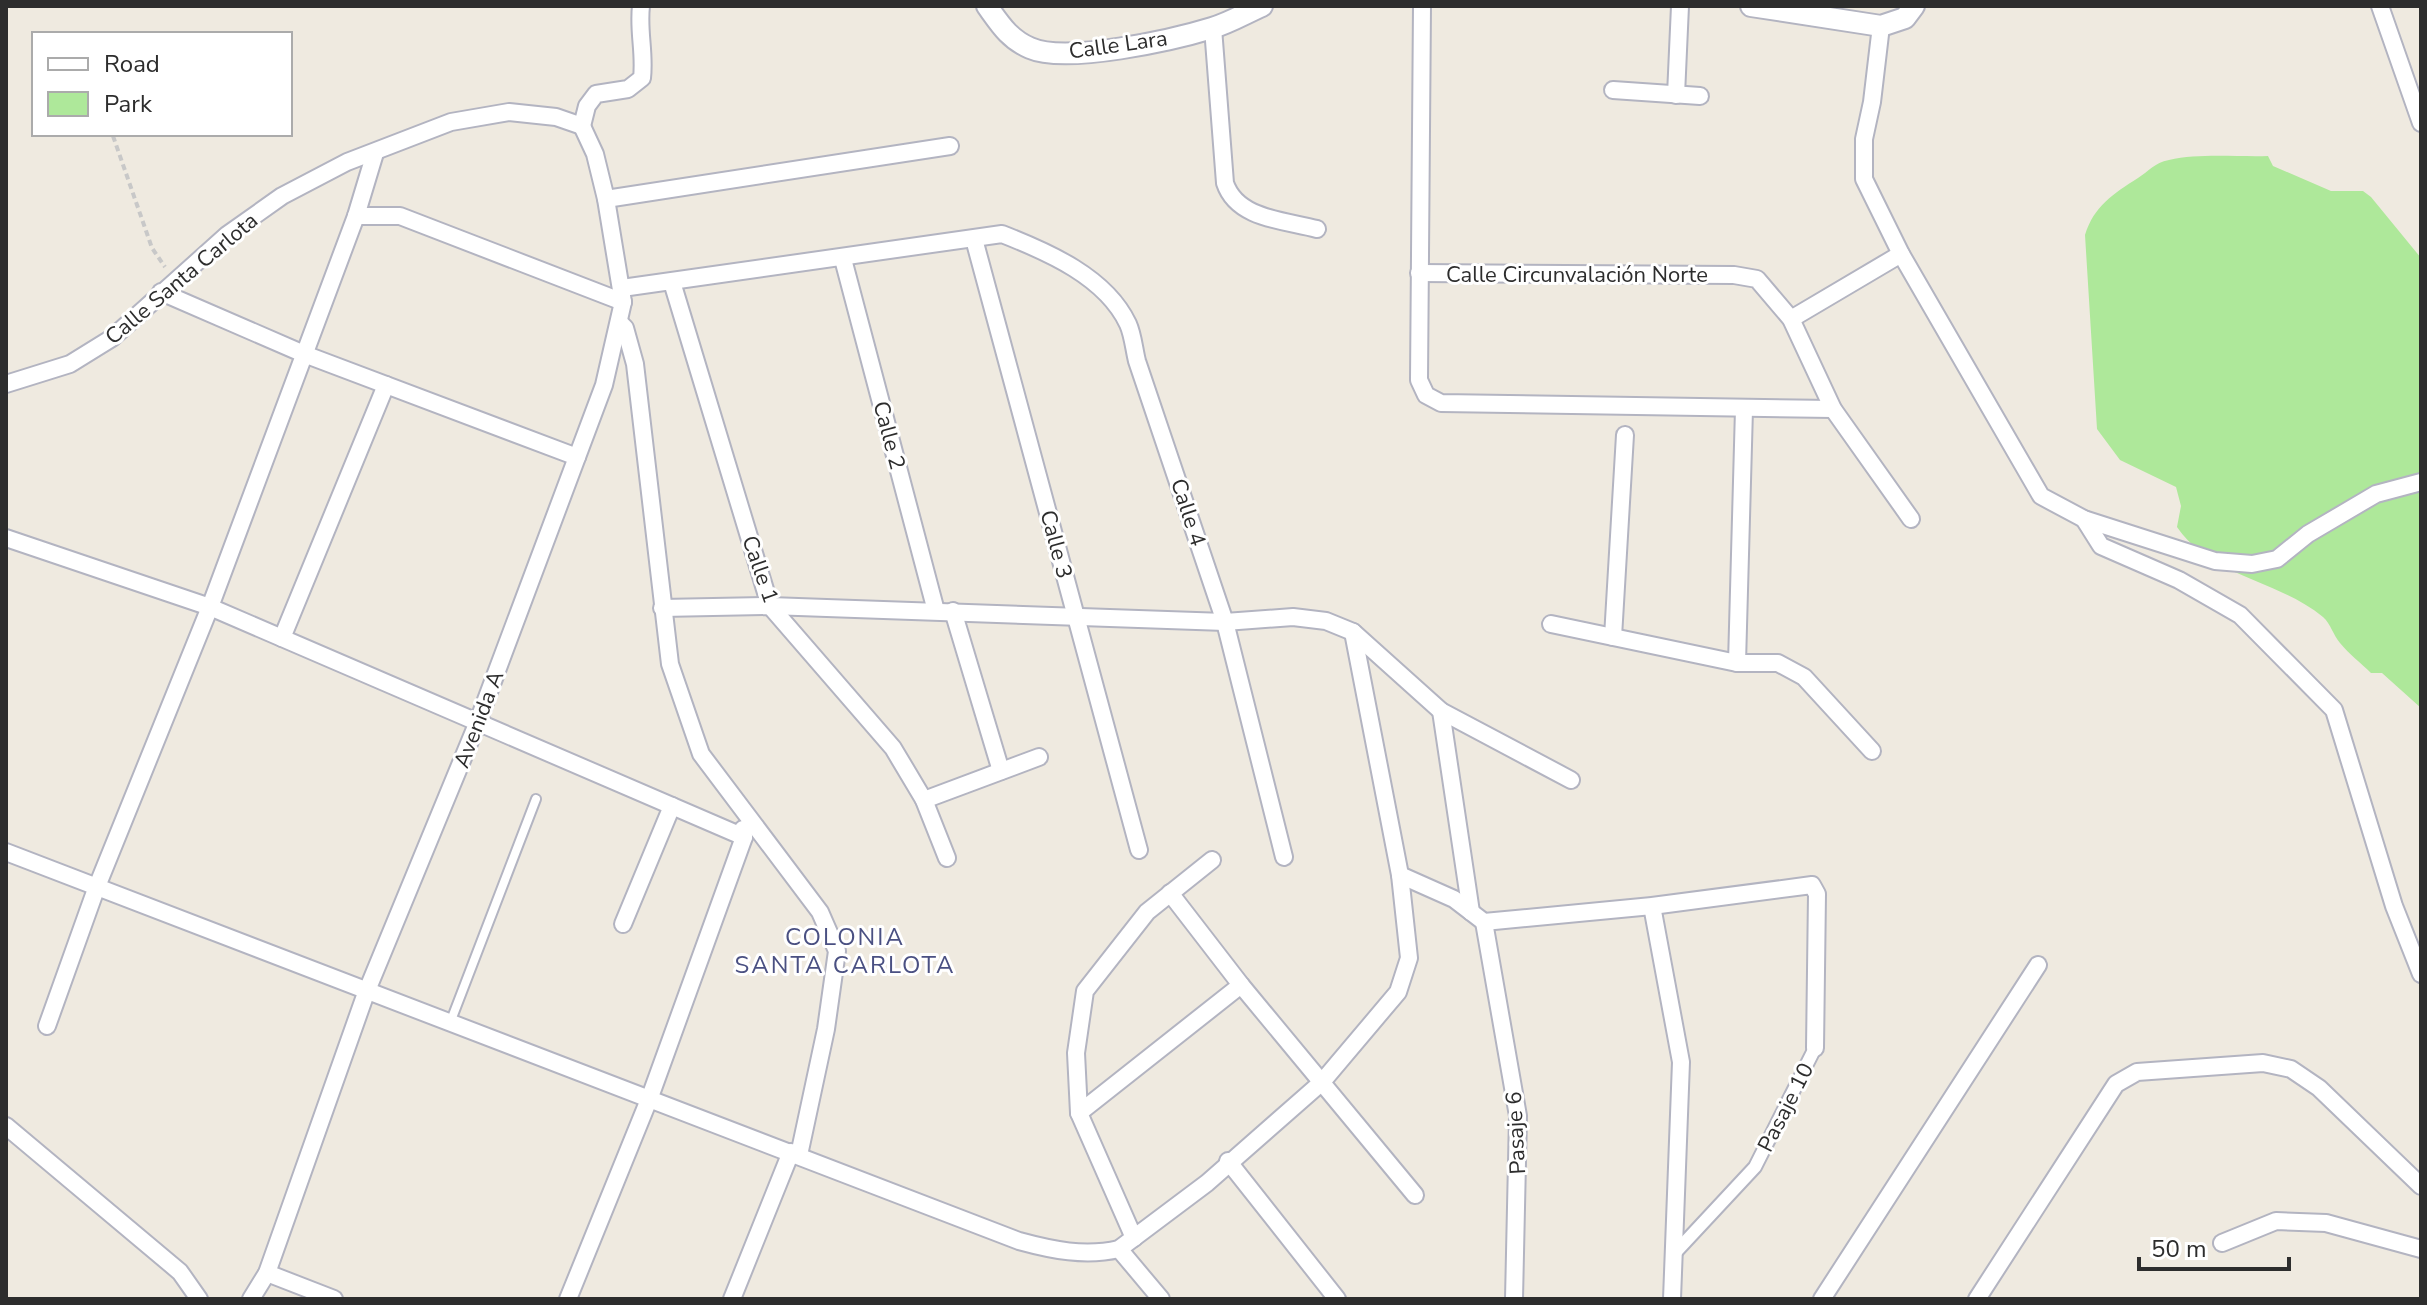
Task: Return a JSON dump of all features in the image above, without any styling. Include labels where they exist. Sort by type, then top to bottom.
[{"type":"street","points":[[582,126],[587,106],[596,94],[628,89],[642,78],[644,60],[638,35],[641,6]]},
{"type":"street","name":"Calle Lara","points":[[987,6],[1010,37],[1033,50],[1067,53],[1133,46],[1213,28],[1262,6]]},
{"type":"street","points":[[1422,6],[1419,380],[1426,395],[1441,403],[1833,409]]},
{"type":"street","points":[[1676,95],[1680,6]]},
{"type":"street","points":[[1751,6],[1881,26],[1905,18],[1914,6]]},
{"type":"street","points":[[2380,6],[2421,123]]},
{"type":"street","points":[[1881,26],[1872,102],[1864,139],[1864,179],[1901,254],[2041,496],[2084,519],[2215,561],[2252,564],[2277,559],[2308,534],[2376,494],[2421,482]]},
{"type":"street","points":[[1213,28],[1225,183],[1230,198],[1242,210],[1317,229]]},
{"type":"street","points":[[1613,90],[1700,96]]},
{"type":"street","name":"Calle Santa Carlota","points":[[6,384],[70,364],[112,338],[227,235],[282,196],[347,162],[451,122],[509,112],[556,117],[582,126]]},
{"type":"street","name":"Avenida A","points":[[251,1299],[267,1273],[366,993],[477,724],[604,385],[623,295],[606,199],[595,154],[582,126]]},
{"type":"street","points":[[606,199],[950,146]]},
{"type":"street","points":[[47,1026],[96,889],[210,607],[356,216],[375,153]]},
{"type":"street","points":[[356,216],[400,216],[623,295],[672,282],[974,239]]},
{"type":"street","name":"Calle 4","points":[[974,239],[1002,234],[1045,251],[1091,281],[1114,301],[1129,326],[1137,361],[1225,622],[1284,857]]},
{"type":"street","name":"Calle 3","points":[[974,239],[1139,850]]},
{"type":"street","points":[[1901,254],[1791,319],[1833,409],[1911,519]]},
{"type":"street","name":"Calle 2","points":[[843,259],[944,611],[1001,771]]},
{"type":"street","name":"Calle Circunvalación Norte","points":[[1419,273],[1734,275],[1757,279],[1791,319]]},
{"type":"street","name":"Calle 1","points":[[672,282],[770,606],[893,748],[924,800],[947,858]]},
{"type":"street","points":[[168,286],[304,354],[577,457]]},
{"type":"street","points":[[619,322],[625,328],[635,364],[670,664],[701,754],[820,912],[837,951],[829,1014],[795,1154],[732,1299]]},
{"type":"street","points":[[282,638],[386,385]]},
{"type":"street","points":[[1737,663],[1744,409]]},
{"type":"street","points":[[1613,637],[1625,435]]},
{"type":"street","points":[[2084,519],[2101,546],[2179,580],[2240,615],[2334,710],[2394,906],[2421,974]]},
{"type":"street","points":[[6,538],[210,607],[744,837]]},
{"type":"street","points":[[662,608],[770,606],[1225,622],[1293,617],[1326,621],[1353,632],[1441,711],[1571,780]]},
{"type":"street","points":[[1551,624],[1737,663],[1778,663],[1804,677],[1872,751]]},
{"type":"street","points":[[6,852],[366,993],[650,1097],[1031,1245],[1056,1251],[1104,1253],[1119,1249],[1207,1183],[1228,1161],[1322,1082],[1398,992],[1409,958],[1400,875],[1353,632]]},
{"type":"street","name":"Pasaje 6","points":[[1441,711],[1518,1116],[1514,1299]]},
{"type":"street","points":[[924,800],[1039,757]]},
{"type":"street","points":[[568,1299],[650,1097],[744,837],[731,795]]},
{"type":"street","points":[[623,924],[672,806]]},
{"type":"street","points":[[1134,1238],[1079,1113],[1076,1053],[1085,991],[1147,912],[1212,860]]},
{"type":"street","points":[[1400,875],[1454,899],[1478,917],[1652,906],[1681,1062],[1672,1299]]},
{"type":"street","name":"Pasaje 10","points":[[1652,906],[1808,884],[1817,894],[1815,1048],[1755,1167],[1673,1255]]},
{"type":"street","points":[[1170,893],[1241,985],[1415,1195]]},
{"type":"street","points":[[1822,1299],[2038,965]]},
{"type":"street","points":[[1079,1113],[1241,985]]},
{"type":"street","points":[[1977,1299],[2116,1084],[2137,1072],[2263,1063],[2291,1069],[2319,1088],[2421,1186]]},
{"type":"street","points":[[6,1126],[180,1272],[199,1299]]},
{"type":"street","points":[[1228,1161],[1337,1299]]},
{"type":"street","points":[[2222,1243],[2276,1221],[2326,1223],[2421,1249]]},
{"type":"street","points":[[1119,1249],[1161,1299]]},
{"type":"street","points":[[267,1273],[334,1299]]},
{"type":"lane","points":[[450,1024],[536,799]]},
{"type":"path","points":[[113,136],[168,286]]},
{"type":"green space","points":[[2205,156],[2268,156],[2273,166],[2331,191],[2363,191],[2421,258],[2421,708],[2382,673],[2371,673],[2338,640],[2323,617],[2305,604],[2226,568],[2191,544],[2177,527],[2181,506],[2176,487],[2120,460],[2097,429],[2085,235],[2099,208],[2164,161]]},
{"type":"district","name":"COLONIA SANTA CARLOTA","points":[[845,951]]}]
